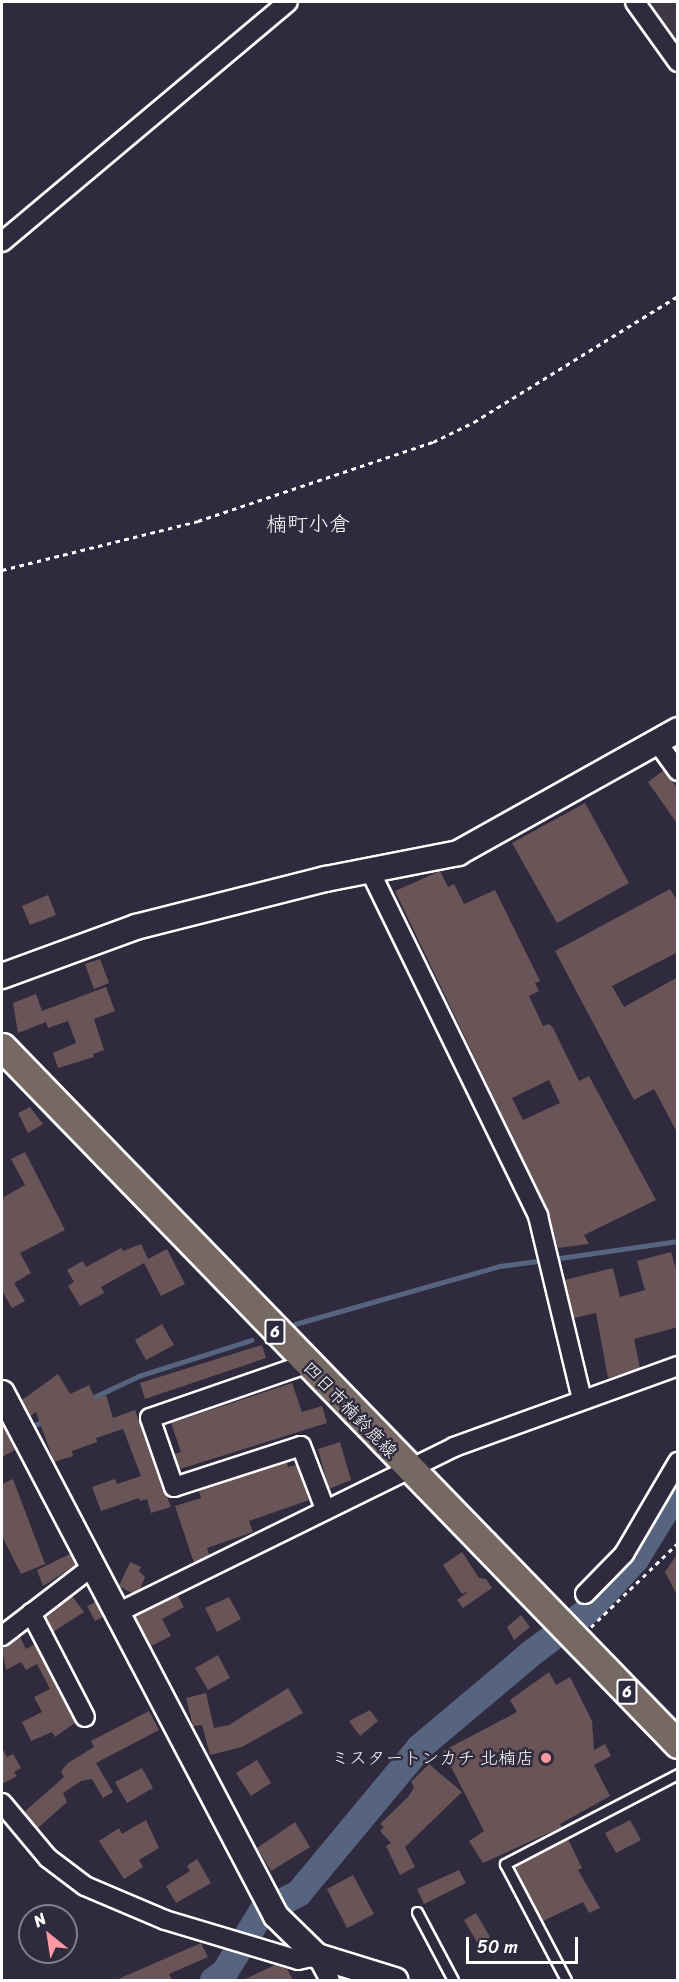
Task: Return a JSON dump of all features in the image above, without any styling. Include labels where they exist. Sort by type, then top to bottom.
[{"type":"main road","name":"四日市楠鈴鹿線","points":[[2,1047],[408,1470],[678,1744]]},
{"type":"street","points":[[2,242],[288,2]]},
{"type":"street","points":[[635,2],[678,62]]},
{"type":"street","points":[[2,976],[136,927],[370,871],[458,853],[678,730]]},
{"type":"street","points":[[657,742],[678,771]]},
{"type":"street","points":[[370,871],[538,1216],[547,1262],[582,1399]]},
{"type":"street","points":[[306,1364],[150,1418],[174,1486],[302,1446],[325,1509]]},
{"type":"street","points":[[117,1612],[454,1447],[678,1366]]},
{"type":"street","points":[[2,1393],[272,1907],[317,1956],[330,1980]]},
{"type":"street","points":[[585,1594],[624,1554],[678,1462]]},
{"type":"street","points":[[2,1636],[93,1567]]},
{"type":"street","points":[[31,1613],[85,1717]]},
{"type":"street","points":[[4,1812],[48,1858],[85,1886],[165,1920],[233,1941],[298,1959],[317,1956],[395,1980]]},
{"type":"lane","points":[[566,1980],[505,1864],[678,1774]]},
{"type":"lane","points":[[417,1912],[453,1980]]},
{"type":"path","points":[[2,570],[198,521],[433,442],[474,422],[678,296]]},
{"type":"path","points":[[576,1640],[678,1543]]},
{"type":"shaded area","points":[[649,2],[677,2],[677,42]]},
{"type":"building","points":[[664,770],[678,789],[678,825],[648,782]]},
{"type":"building","points":[[585,803],[629,883],[557,923],[512,843]]},
{"type":"building","points":[[440,871],[448,887],[454,884],[464,904],[495,890],[540,981],[535,983],[539,991],[529,996],[543,1026],[549,1024],[553,1028],[579,1081],[589,1076],[656,1200],[584,1235],[589,1244],[558,1248],[548,1211],[395,891]],"holes":[[[549,1080],[560,1103],[523,1120],[512,1098]]]},
{"type":"building","points":[[670,889],[678,902],[678,952],[612,986],[624,1007],[678,977],[678,1134],[654,1089],[634,1100],[555,951]]},
{"type":"building","points":[[48,895],[56,915],[30,925],[22,906]]},
{"type":"building","points":[[100,959],[109,983],[94,989],[85,964]]},
{"type":"building","points":[[106,987],[115,1011],[94,1019],[104,1050],[93,1054],[94,1057],[58,1068],[53,1053],[76,1043],[68,1021],[48,1028],[46,1022],[18,1033],[13,1003],[36,994],[42,1011]]},
{"type":"building","points":[[30,1107],[43,1124],[28,1133],[18,1113]]},
{"type":"building","points":[[25,1152],[65,1230],[20,1253],[31,1273],[14,1283],[25,1301],[12,1308],[2,1291],[2,1198],[25,1185],[11,1159]]},
{"type":"building","points":[[141,1244],[148,1259],[167,1249],[185,1284],[161,1296],[144,1263],[101,1287],[104,1293],[80,1306],[68,1286],[74,1282],[67,1270],[83,1261],[86,1267],[121,1248],[123,1251]]},
{"type":"building","points":[[671,1252],[678,1276],[678,1327],[634,1339],[640,1368],[608,1378],[596,1313],[574,1318],[565,1280],[613,1268],[620,1297],[645,1290],[637,1261]]},
{"type":"building","points":[[162,1324],[174,1345],[146,1360],[135,1340]]},
{"type":"building","points":[[262,1345],[266,1358],[145,1399],[140,1383]]},
{"type":"building","points":[[58,1374],[70,1394],[89,1385],[95,1399],[106,1395],[113,1418],[135,1410],[171,1507],[151,1513],[147,1499],[140,1501],[139,1498],[101,1511],[92,1487],[115,1479],[117,1484],[141,1476],[123,1429],[96,1438],[97,1442],[72,1451],[73,1456],[54,1462],[36,1412],[30,1416],[22,1400]]},
{"type":"building","points":[[292,1383],[302,1412],[322,1406],[327,1423],[180,1469],[174,1454],[181,1452],[171,1423]]},
{"type":"building","points":[[2,1423],[15,1450],[2,1457]]},
{"type":"building","points":[[340,1442],[351,1480],[329,1489],[318,1449]]},
{"type":"building","points":[[287,1462],[288,1467],[296,1465],[309,1500],[249,1521],[253,1532],[207,1548],[209,1555],[194,1563],[175,1506],[201,1498],[199,1491]]},
{"type":"building","points":[[13,1479],[45,1564],[21,1574],[2,1536],[2,1484]]},
{"type":"building","points":[[462,1552],[479,1578],[486,1579],[492,1588],[463,1608],[457,1600],[469,1591],[462,1594],[443,1565]]},
{"type":"building","points":[[678,1553],[678,1597],[665,1572]]},
{"type":"building","points":[[70,1554],[76,1565],[43,1586],[37,1570]]},
{"type":"building","points":[[130,1562],[141,1567],[139,1571],[145,1577],[140,1589],[132,1593],[119,1586]]},
{"type":"building","points":[[72,1596],[84,1612],[53,1632],[46,1617]]},
{"type":"building","points":[[178,1596],[184,1607],[162,1619],[171,1636],[151,1646],[135,1617]]},
{"type":"building","points":[[229,1597],[241,1619],[217,1632],[205,1608]]},
{"type":"building","points":[[96,1602],[103,1617],[95,1621],[87,1606]]},
{"type":"building","points":[[521,1615],[530,1627],[514,1640],[507,1627]]},
{"type":"building","points":[[20,1637],[26,1649],[35,1644],[75,1723],[55,1737],[52,1732],[31,1741],[22,1722],[42,1712],[34,1697],[50,1689],[37,1664],[26,1670],[21,1662],[6,1670],[2,1647]]},
{"type":"building","points":[[218,1655],[230,1678],[208,1690],[195,1668]]},
{"type":"building","name":"ミスタートンカチ 北楠店","points":[[549,1672],[556,1685],[570,1677],[592,1721],[594,1750],[605,1744],[611,1756],[594,1765],[610,1796],[560,1824],[562,1827],[483,1863],[469,1841],[484,1831],[443,1751],[517,1712],[510,1700]]},
{"type":"building","points":[[288,1688],[303,1713],[242,1747],[210,1755],[202,1725],[193,1726],[186,1698],[206,1693],[214,1728],[229,1725]]},
{"type":"building","points":[[370,1710],[378,1721],[360,1736],[349,1721]]},
{"type":"building","points":[[149,1711],[159,1730],[96,1763],[113,1792],[103,1798],[92,1779],[81,1781],[63,1793],[67,1802],[38,1828],[24,1812],[64,1777],[61,1771],[68,1763],[94,1747],[91,1741]]},
{"type":"building","points":[[2,1747],[7,1757],[13,1754],[21,1768],[14,1772],[17,1776],[2,1784]]},
{"type":"building","points":[[257,1760],[271,1783],[251,1796],[236,1773]]},
{"type":"building","points":[[429,1764],[462,1792],[405,1847],[415,1867],[400,1875],[386,1846],[391,1843],[380,1831],[384,1827],[380,1824],[409,1796],[414,1787],[411,1782]]},
{"type":"building","points":[[142,1768],[153,1788],[127,1803],[115,1782]]},
{"type":"building","points":[[146,1820],[159,1848],[139,1860],[143,1867],[124,1879],[99,1841],[119,1828],[122,1834]]},
{"type":"building","points":[[630,1820],[641,1840],[616,1853],[605,1833]]},
{"type":"building","points":[[295,1822],[310,1847],[271,1871],[257,1848]]},
{"type":"building","points":[[568,1839],[582,1868],[578,1870],[600,1908],[589,1913],[583,1902],[543,1921],[515,1866]]},
{"type":"building","points":[[197,1859],[211,1883],[176,1903],[166,1886],[190,1871],[187,1866]]},
{"type":"building","points":[[459,1870],[466,1883],[424,1904],[417,1889]]},
{"type":"building","points":[[353,1875],[374,1914],[347,1928],[327,1889]]},
{"type":"building","points":[[476,1913],[490,1937],[478,1944],[464,1920]]},
{"type":"building","points":[[201,1943],[208,1957],[169,1974],[172,1980],[116,1980]]},
{"type":"building","points":[[275,1965],[287,1969],[293,1980],[243,1980]]},
{"type":"waterway","points":[[553,1259],[678,1241]]},
{"type":"waterway","points":[[295,1324],[500,1266],[545,1260]]},
{"type":"waterway","points":[[90,1399],[139,1376],[251,1340]]},
{"type":"waterway","points":[[33,1426],[44,1421]]},
{"type":"waterway","points":[[213,1980],[224,1972],[261,1912],[298,1893],[419,1747],[532,1652],[589,1609],[635,1559],[678,1489]]},
{"type":"place","name":"ミスタートンカチ 北楠店","points":[[546,1758]]},
{"type":"district","name":"楠町小倉","points":[[308,524]]}]
